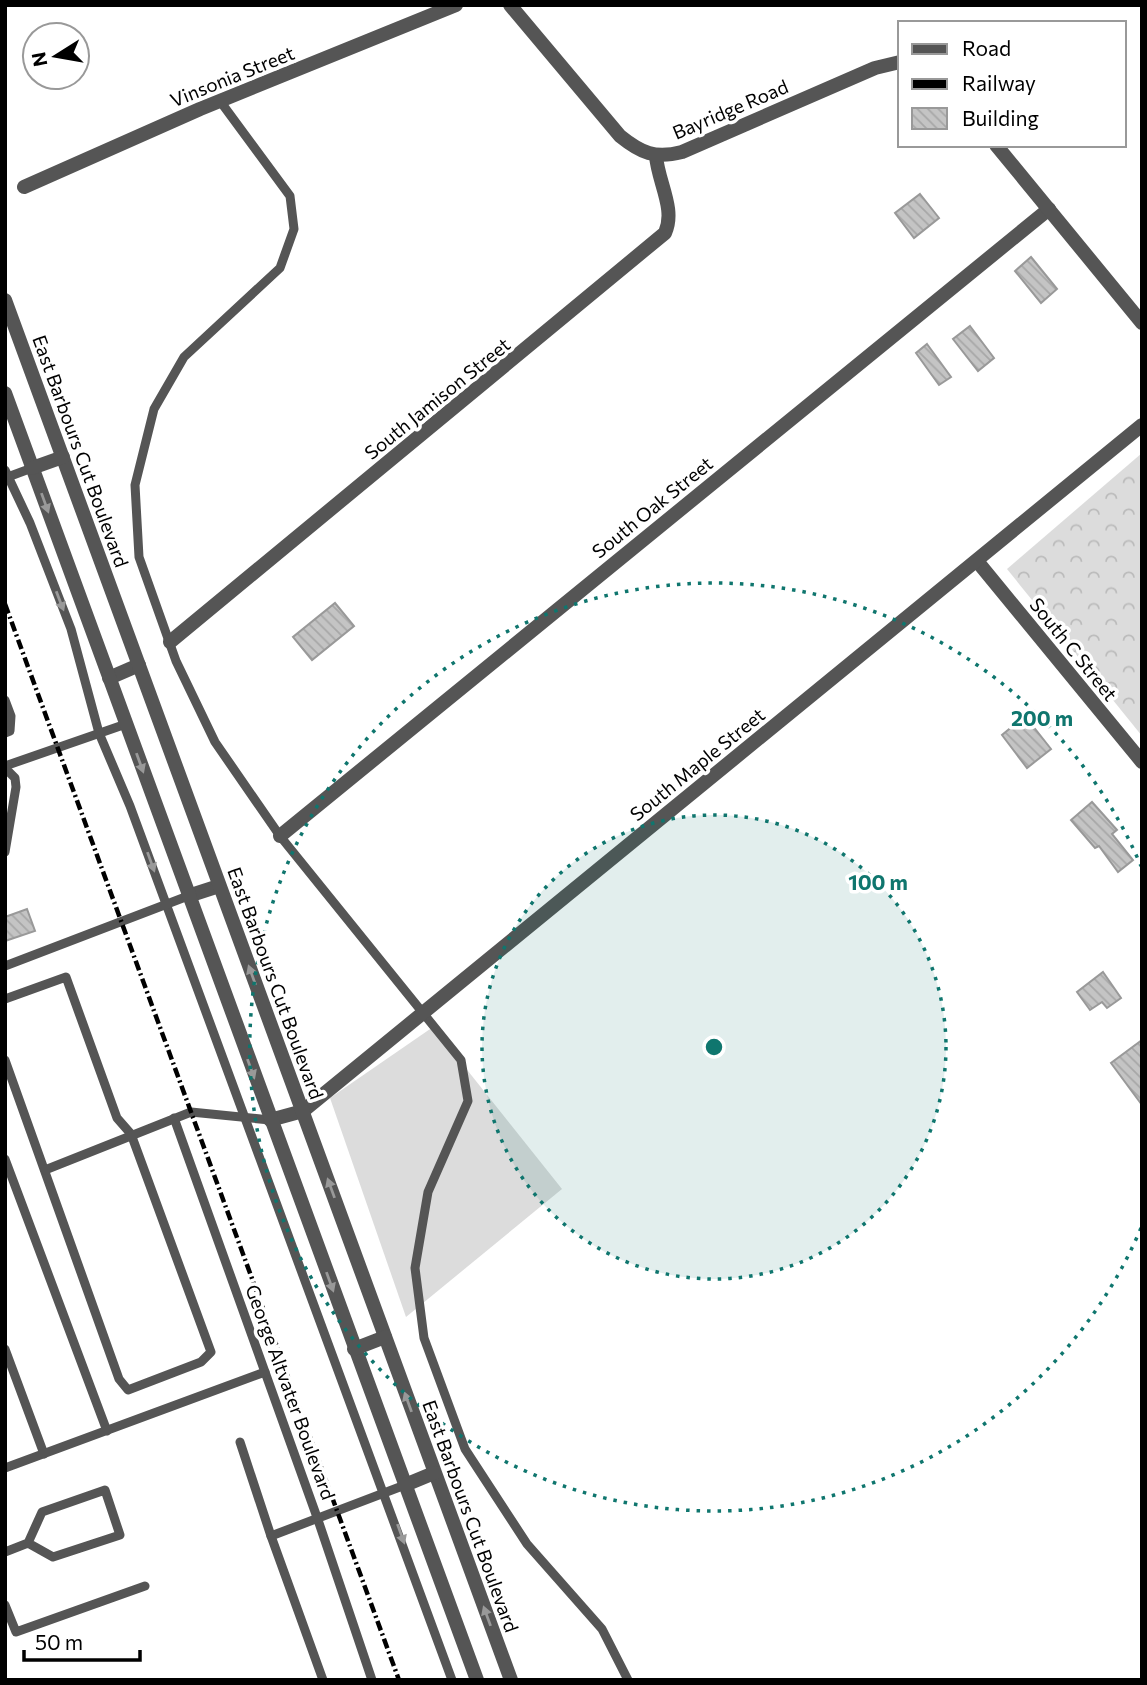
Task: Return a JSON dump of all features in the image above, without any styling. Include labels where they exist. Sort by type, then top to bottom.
[{"type":"street","name":"Vinsonia Street","points":[[24,187],[220,101],[456,5]]},
{"type":"street","name":"Bayridge Road","points":[[510,5],[620,136],[637,150],[656,156],[682,152],[874,68],[898,62]]},
{"type":"street","points":[[998,147],[1142,323]]},
{"type":"street","name":"South Jamison Street","points":[[170,642],[665,233],[670,213],[657,175],[656,156]]},
{"type":"street","name":"South Oak Street","points":[[280,836],[1049,209]]},
{"type":"street","name":"East Barbours Cut Boulevard","points":[[5,300],[511,1680]]},
{"type":"street","points":[[5,393],[477,1680]]},
{"type":"street","name":"South Maple Street","points":[[270,1120],[303,1111],[1142,425]]},
{"type":"street","points":[[32,468],[63,457]]},
{"type":"street","name":"South C Street","points":[[977,561],[1142,762]]},
{"type":"street","points":[[109,678],[139,665]]},
{"type":"street","points":[[188,896],[219,886]]},
{"type":"street","points":[[354,1349],[385,1337]]},
{"type":"street","points":[[405,1485],[434,1473]]},
{"type":"lane","points":[[220,101],[290,196],[294,229],[279,268],[184,357],[154,409],[135,485],[139,557],[170,642],[215,742],[280,836],[461,1060],[468,1101],[428,1192],[415,1268],[424,1338],[465,1449],[527,1544],[602,1629],[628,1680]]},
{"type":"lane","points":[[32,468],[6,475],[30,523],[71,629],[99,733],[166,904],[452,1680]]},
{"type":"lane","points":[[5,700],[11,716],[10,732],[5,733]]},
{"type":"lane","points":[[5,852],[16,787],[15,778],[5,767],[126,723]]},
{"type":"lane","points":[[5,966],[188,896]]},
{"type":"lane","points":[[5,999],[66,977],[117,1118],[131,1134],[211,1352],[201,1362],[128,1390],[119,1379],[5,1060]]},
{"type":"lane","points":[[45,1170],[131,1134],[198,1111],[270,1120]]},
{"type":"lane","name":"George Altvater Boulevard","points":[[174,1118],[318,1520],[372,1680]]},
{"type":"lane","points":[[5,1159],[107,1431]]},
{"type":"lane","points":[[5,1349],[44,1454]]},
{"type":"lane","points":[[5,1468],[265,1372]]},
{"type":"lane","points":[[240,1442],[323,1680]]},
{"type":"lane","points":[[271,1536],[405,1485]]},
{"type":"lane","points":[[5,1552],[28,1543],[42,1512],[106,1490],[120,1535],[53,1557],[28,1543]]},
{"type":"lane","points":[[5,1605],[16,1632],[145,1586]]},
{"type":"green space","points":[[1142,453],[1142,736],[1007,569]]},
{"type":"green space","points":[[433,1027],[562,1189],[406,1317],[330,1098]]},
{"type":"building","points":[[920,194],[939,218],[914,238],[895,213]]},
{"type":"building","points":[[1031,257],[1057,289],[1041,303],[1015,271]]},
{"type":"building","points":[[970,326],[994,358],[978,371],[953,339]]},
{"type":"building","points":[[927,344],[951,377],[939,385],[916,353]]},
{"type":"building","points":[[335,603],[354,626],[312,660],[293,637]]},
{"type":"building","points":[[1025,716],[1051,749],[1027,768],[1002,735]]},
{"type":"building","points":[[1092,802],[1117,830],[1112,834],[1133,860],[1118,872],[1099,846],[1095,848],[1071,820]]},
{"type":"building","points":[[27,909],[35,931],[5,941],[5,917]]},
{"type":"building","points":[[1103,972],[1121,998],[1107,1008],[1102,1002],[1090,1010],[1077,992]]},
{"type":"building","points":[[1142,1040],[1142,1105],[1111,1063]]},
{"type":"railway","points":[[5,604],[399,1680]]}]
